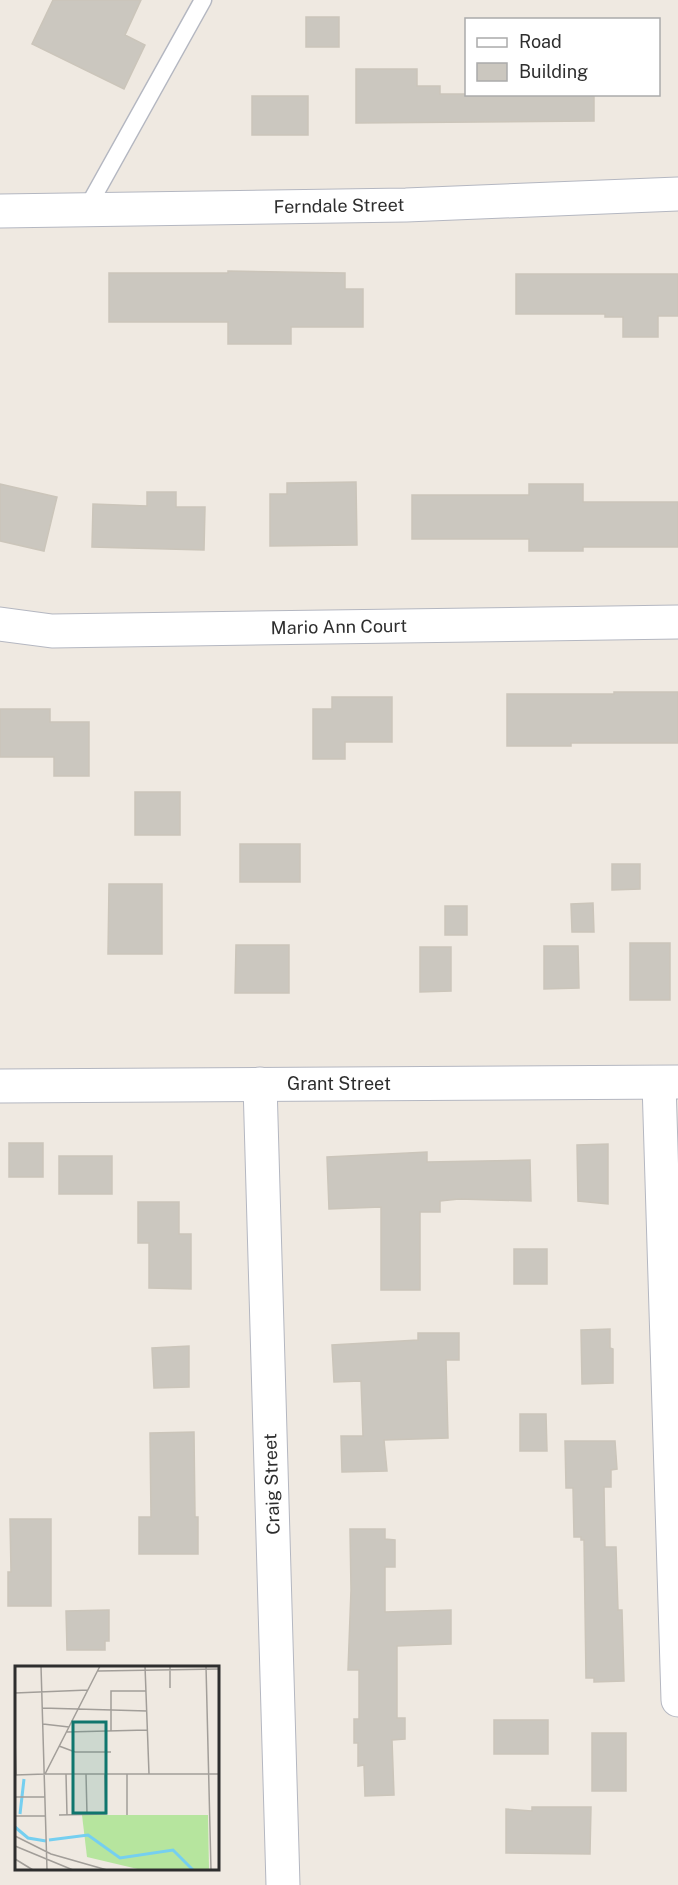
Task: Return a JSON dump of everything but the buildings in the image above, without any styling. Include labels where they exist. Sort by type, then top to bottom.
[{"type":"street","name":"Ferndale Street","points":[[0,211],[406,205],[678,194]]},
{"type":"street","name":"Mario Ann Court","points":[[0,624],[52,631],[678,622]]},
{"type":"street","name":"Grant Street","points":[[0,1086],[668,1083]]},
{"type":"street","points":[[668,1083],[678,1700]]},
{"type":"street","name":"Craig Street","points":[[260,1084],[283,1885]]},
{"type":"lane","points":[[86,210],[203,0]]}]
